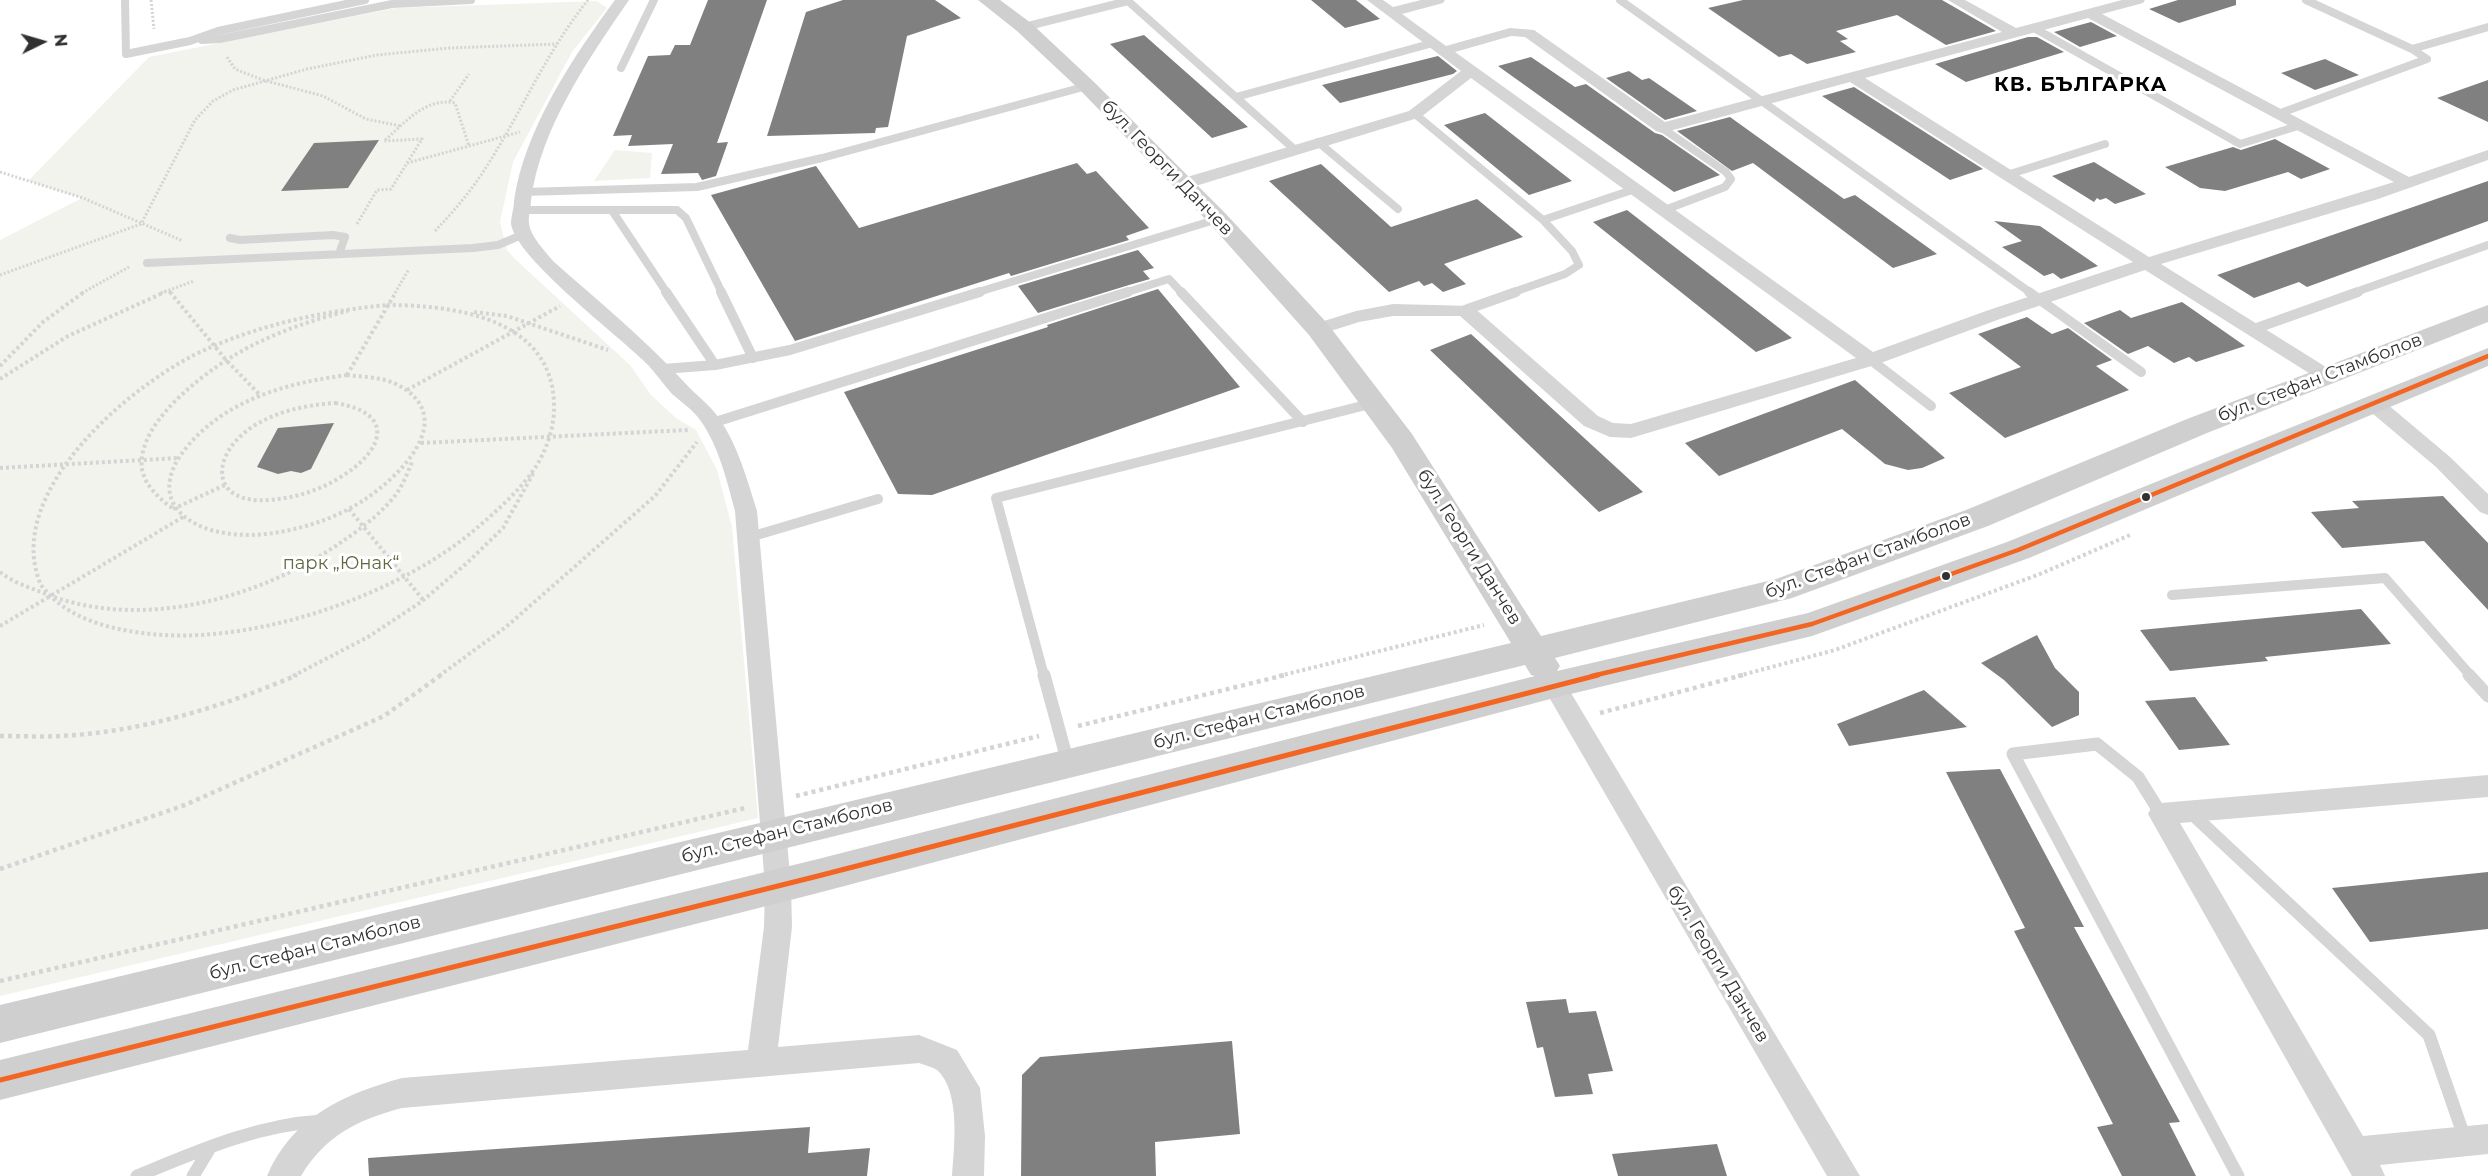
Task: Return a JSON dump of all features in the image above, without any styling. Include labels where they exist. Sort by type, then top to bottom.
[{"type":"main road","name":"бул. Георги Данчев","points":[[988,0],[1024,27],[1087,86],[1218,219],[1318,329],[1402,441],[1554,685]]},
{"type":"main road","name":"бул. Стефан Стамболов","points":[[0,1024],[1781,590],[1977,518],[2197,426],[2488,313]]},
{"type":"main road","points":[[0,1080],[778,886],[1554,685],[1812,624],[2018,550],[2488,356]]},
{"type":"street","points":[[622,0],[592,39],[547,124],[532,157],[522,201],[520,224],[524,234],[547,266],[582,294],[663,369],[679,389],[703,410],[712,423],[735,475],[746,511],[778,886],[778,927],[761,1063]]},
{"type":"street","points":[[1374,0],[1632,190],[1870,360]]},
{"type":"street","points":[[1391,12],[1438,0]]},
{"type":"street","points":[[1955,0],[2014,33]]},
{"type":"street","points":[[1438,47],[1510,32],[1529,33],[1662,128],[2139,0]]},
{"type":"street","points":[[2089,13],[2408,183]]},
{"type":"street","points":[[1183,184],[1414,114],[1472,71]]},
{"type":"street","points":[[1851,76],[2327,376]]},
{"type":"street","points":[[1318,329],[1356,317],[1393,310],[1465,310],[1591,421],[1610,430],[1630,431],[1870,360],[2147,263],[2408,183],[2488,155]]},
{"type":"street","points":[[2373,403],[2443,462],[2488,506]]},
{"type":"street","name":"бул. Георги Данчев","points":[[1554,685],[1844,1176]]},
{"type":"street","points":[[2477,1140],[2362,1164],[2162,814],[2488,786]]},
{"type":"street","points":[[283,1176],[296,1153],[328,1121],[359,1104],[402,1093],[919,1049],[947,1060],[964,1088],[970,1136],[968,1176]]},
{"type":"lane","points":[[125,0],[126,54],[190,41],[220,39],[392,4],[471,0]]},
{"type":"lane","points":[[190,41],[218,31],[365,0]]},
{"type":"lane","points":[[621,68],[654,0]]},
{"type":"lane","points":[[1620,0],[2141,372]]},
{"type":"lane","points":[[2278,114],[2427,59],[2412,49],[2306,0]]},
{"type":"lane","points":[[1024,27],[1130,1],[1293,150]]},
{"type":"lane","points":[[2412,49],[2488,27]]},
{"type":"lane","points":[[2034,28],[2240,144],[2301,126]]},
{"type":"lane","points":[[1236,97],[1438,47]]},
{"type":"lane","points":[[522,201],[697,187],[822,158],[1087,86]]},
{"type":"lane","points":[[1414,114],[1543,220],[1572,251],[1579,265],[1565,274],[1465,310]]},
{"type":"lane","points":[[1662,128],[1726,172],[1731,179],[1725,187],[1662,211]]},
{"type":"lane","points":[[1318,142],[1398,209]]},
{"type":"lane","points":[[2007,175],[2104,144]]},
{"type":"lane","points":[[1543,220],[1632,190]]},
{"type":"lane","points":[[522,201],[613,212],[677,210],[686,218],[753,358]]},
{"type":"lane","points":[[613,212],[715,365]]},
{"type":"lane","points":[[663,369],[715,365],[790,350],[1218,219]]},
{"type":"lane","points":[[147,263],[498,245],[524,234]]},
{"type":"lane","points":[[230,238],[240,240],[333,235],[345,237],[339,254]]},
{"type":"lane","points":[[2254,329],[2488,244]]},
{"type":"lane","points":[[712,423],[1169,279],[1303,422]]},
{"type":"lane","points":[[1870,360],[1931,406]]},
{"type":"lane","points":[[1068,764],[996,498],[1375,403]]},
{"type":"lane","points":[[750,537],[878,499]]},
{"type":"lane","points":[[2172,596],[2385,578],[2488,696]]},
{"type":"lane","points":[[2162,814],[2138,777],[2097,744],[2013,754],[2238,1176]]},
{"type":"lane","points":[[2190,812],[2429,1035],[2477,1140]]},
{"type":"lane","points":[[137,1176],[271,1126],[300,1121],[328,1121]]},
{"type":"lane","points":[[193,1176],[211,1148]]},
{"type":"path","points":[[151,0],[156,48]]},
{"type":"path","points":[[347,375],[420,250],[467,196],[556,44],[575,14],[588,0]]},
{"type":"path","points":[[220,39],[235,69],[263,80],[323,96],[360,115],[401,126]]},
{"type":"path","points":[[0,275],[141,224],[195,120],[206,106],[223,94],[263,80],[327,64],[378,55],[494,45],[556,44]]},
{"type":"path","points":[[450,101],[469,74]]},
{"type":"path","points":[[345,242],[377,190],[391,189],[422,139],[384,141],[401,126],[430,104],[450,101],[455,103],[469,146]]},
{"type":"path","points":[[407,163],[547,124]]},
{"type":"path","points":[[0,172],[83,198],[173,239],[189,243],[180,246]]},
{"type":"path","points":[[0,366],[33,331],[56,313],[86,291],[136,263]]},
{"type":"path","points":[[0,380],[67,338],[168,291],[200,279]]},
{"type":"path","points":[[168,291],[226,360],[261,396]]},
{"type":"path","points":[[407,390],[582,294]]},
{"type":"path","points":[[370,306],[305,323],[226,360],[188,389],[165,412],[150,436],[142,460],[146,481],[160,500],[198,528],[214,532],[253,535],[297,528],[349,509],[395,477],[417,451]]},
{"type":"path","points":[[109,408],[159,374],[215,346],[267,327],[309,316],[370,306],[424,306],[507,316],[613,352]]},
{"type":"path","points":[[0,736],[80,735],[153,724],[243,697],[351,647],[423,601],[496,535],[515,510],[549,438],[555,417],[554,383],[549,368],[540,354],[513,331],[488,319],[458,310]]},
{"type":"path","points":[[0,572],[50,596],[81,605],[157,608],[199,604],[247,590],[295,570],[333,549],[395,495],[421,443],[425,419],[416,398],[407,390],[384,380],[347,375],[309,381],[261,396],[210,425],[196,436],[178,458],[169,478],[168,494],[173,509],[184,518]]},
{"type":"path","points":[[335,403],[356,406],[370,414],[378,426],[376,441],[367,457],[351,472],[328,486],[302,495],[275,500],[251,499],[233,493],[225,486],[222,482],[220,468],[226,452],[241,436],[262,422],[286,411],[311,405],[335,403]]},
{"type":"path","points":[[421,443],[686,430],[712,423]]},
{"type":"path","points":[[0,869],[185,805],[384,716],[506,627],[655,496],[712,423]]},
{"type":"path","points":[[0,468],[178,458]]},
{"type":"path","points":[[46,476],[57,459]]},
{"type":"path","points":[[33,573],[50,596],[66,609],[87,620],[111,628],[169,635],[202,635],[259,627],[340,605],[405,576],[444,553],[486,521],[507,501],[538,463]]},
{"type":"path","points":[[173,509],[225,486]]},
{"type":"path","points":[[349,509],[423,601]]},
{"type":"path","points":[[0,626],[184,518]]},
{"type":"green space","name":"парк „Юнак“","points":[[597,1],[607,8],[572,52],[513,162],[500,222],[507,250],[630,365],[651,395],[676,418],[696,430],[717,470],[732,527],[758,818],[0,996],[0,240],[82,198],[28,181],[149,57],[396,8]]},
{"type":"green space","points":[[615,150],[652,153],[650,178],[594,181]]},
{"type":"building","points":[[708,0],[767,0],[717,143],[728,142],[716,176],[702,180],[698,173],[661,174],[673,144],[628,146],[632,135],[613,136],[648,56],[670,55],[675,45],[690,45]]},
{"type":"building","points":[[843,0],[935,0],[961,18],[907,36],[888,127],[876,128],[875,133],[767,136],[806,12]]},
{"type":"building","points":[[1311,0],[1356,0],[1380,19],[1345,28]]},
{"type":"building","points":[[1743,0],[1942,0],[1996,31],[1946,45],[1897,15],[1836,31],[1848,39],[1840,41],[1856,52],[1807,64],[1791,54],[1779,57],[1708,8]]},
{"type":"building","points":[[2178,0],[2236,0],[2236,5],[2179,23],[2149,9]]},
{"type":"building","points":[[2091,22],[2117,36],[2080,47],[2054,32]]},
{"type":"building","points":[[1144,35],[1248,127],[1212,138],[1110,44]]},
{"type":"building","points":[[2028,37],[2037,37],[2064,52],[1966,82],[1935,64]]},
{"type":"building","points":[[1438,56],[1457,71],[1453,74],[1340,103],[1322,85]]},
{"type":"building","points":[[1531,57],[1575,87],[1586,84],[1720,175],[1674,192],[1498,66]]},
{"type":"building","points":[[2325,59],[2359,75],[2315,90],[2281,73]]},
{"type":"building","points":[[1629,71],[1642,80],[1649,78],[1697,111],[1665,120],[1606,78]]},
{"type":"building","points":[[2488,80],[2488,122],[2437,98]]},
{"type":"building","points":[[1854,87],[1983,169],[1950,180],[1822,96]]},
{"type":"building","points":[[1485,113],[1572,181],[1529,195],[1444,125]]},
{"type":"building","points":[[1730,117],[1844,199],[1855,195],[1937,254],[1893,268],[1753,163],[1732,171],[1677,131]]},
{"type":"building","points":[[2275,139],[2330,169],[2301,179],[2288,172],[2225,191],[2200,188],[2165,167],[2233,147],[2241,150]]},
{"type":"building","points":[[379,140],[348,188],[281,191],[314,143]]},
{"type":"building","points":[[2094,162],[2146,194],[2115,204],[2106,198],[2100,200],[2097,198],[2094,202],[2052,176]]},
{"type":"building","points":[[1077,163],[1087,174],[1096,171],[1149,228],[1126,236],[1129,240],[1011,276],[1009,273],[795,341],[711,195],[816,166],[859,228]]},
{"type":"building","points":[[1321,164],[1391,227],[1477,199],[1523,237],[1444,264],[1466,284],[1443,292],[1432,283],[1424,286],[1419,281],[1389,292],[1269,181]]},
{"type":"building","points":[[2488,181],[2488,221],[2307,287],[2299,282],[2254,298],[2217,275]]},
{"type":"building","points":[[1627,210],[1792,338],[1756,352],[1593,222]]},
{"type":"building","points":[[1994,221],[2040,226],[2098,266],[2061,279],[2053,273],[2044,276],[2002,247],[2022,241]]},
{"type":"building","points":[[1138,250],[1154,268],[1143,271],[1150,279],[1038,313],[1018,286]]},
{"type":"building","points":[[1158,289],[1240,387],[932,495],[898,494],[844,392],[1048,327],[1047,325]]},
{"type":"building","points":[[2182,302],[2245,346],[2196,362],[2189,357],[2174,363],[2148,346],[2128,354],[2084,323],[2120,310],[2131,318]]},
{"type":"building","points":[[2027,317],[2052,334],[2068,328],[2112,360],[2096,366],[2129,390],[2005,438],[1949,393],[2021,367],[1978,334]]},
{"type":"building","points":[[1471,334],[1643,492],[1599,512],[1430,350]]},
{"type":"building","points":[[1855,380],[1945,458],[1922,468],[1908,470],[1885,464],[1842,429],[1719,476],[1685,443]]},
{"type":"building","points":[[334,423],[311,469],[301,473],[291,471],[278,474],[257,467],[278,428]]},
{"type":"building","points":[[2443,496],[2488,543],[2488,610],[2424,541],[2342,548],[2311,512],[2359,508],[2352,501]]},
{"type":"building","points":[[2361,609],[2391,644],[2265,657],[2268,661],[2170,671],[2140,630]]},
{"type":"building","points":[[2037,635],[2055,668],[2079,692],[2079,715],[2052,727],[2004,680],[1981,663]]},
{"type":"building","points":[[1924,690],[1967,727],[1849,746],[1837,724]]},
{"type":"building","points":[[2195,697],[2230,745],[2179,750],[2145,701]]},
{"type":"building","points":[[2000,769],[2084,927],[2074,927],[2180,1122],[2169,1123],[2196,1176],[2122,1176],[2097,1127],[2113,1124],[2014,931],[2025,928],[1946,772]]},
{"type":"building","points":[[2488,872],[2488,929],[2370,942],[2332,888]]},
{"type":"building","points":[[1566,999],[1569,1013],[1596,1011],[1613,1071],[1588,1074],[1593,1094],[1555,1097],[1543,1047],[1537,1048],[1526,1002]]},
{"type":"building","points":[[1232,1041],[1240,1134],[1155,1142],[1156,1176],[1021,1176],[1022,1075],[1040,1057]]},
{"type":"building","points":[[810,1127],[808,1153],[870,1148],[867,1176],[369,1176],[368,1158]]},
{"type":"building","points":[[1717,1144],[1727,1176],[1618,1176],[1612,1154]]},
{"type":"transit line","points":[[0,1080],[818,876],[1554,685],[1812,624],[2018,550],[2488,356]]},
{"type":"district","name":"КВ. БЪЛГАРКА","points":[[2081,85]]}]
